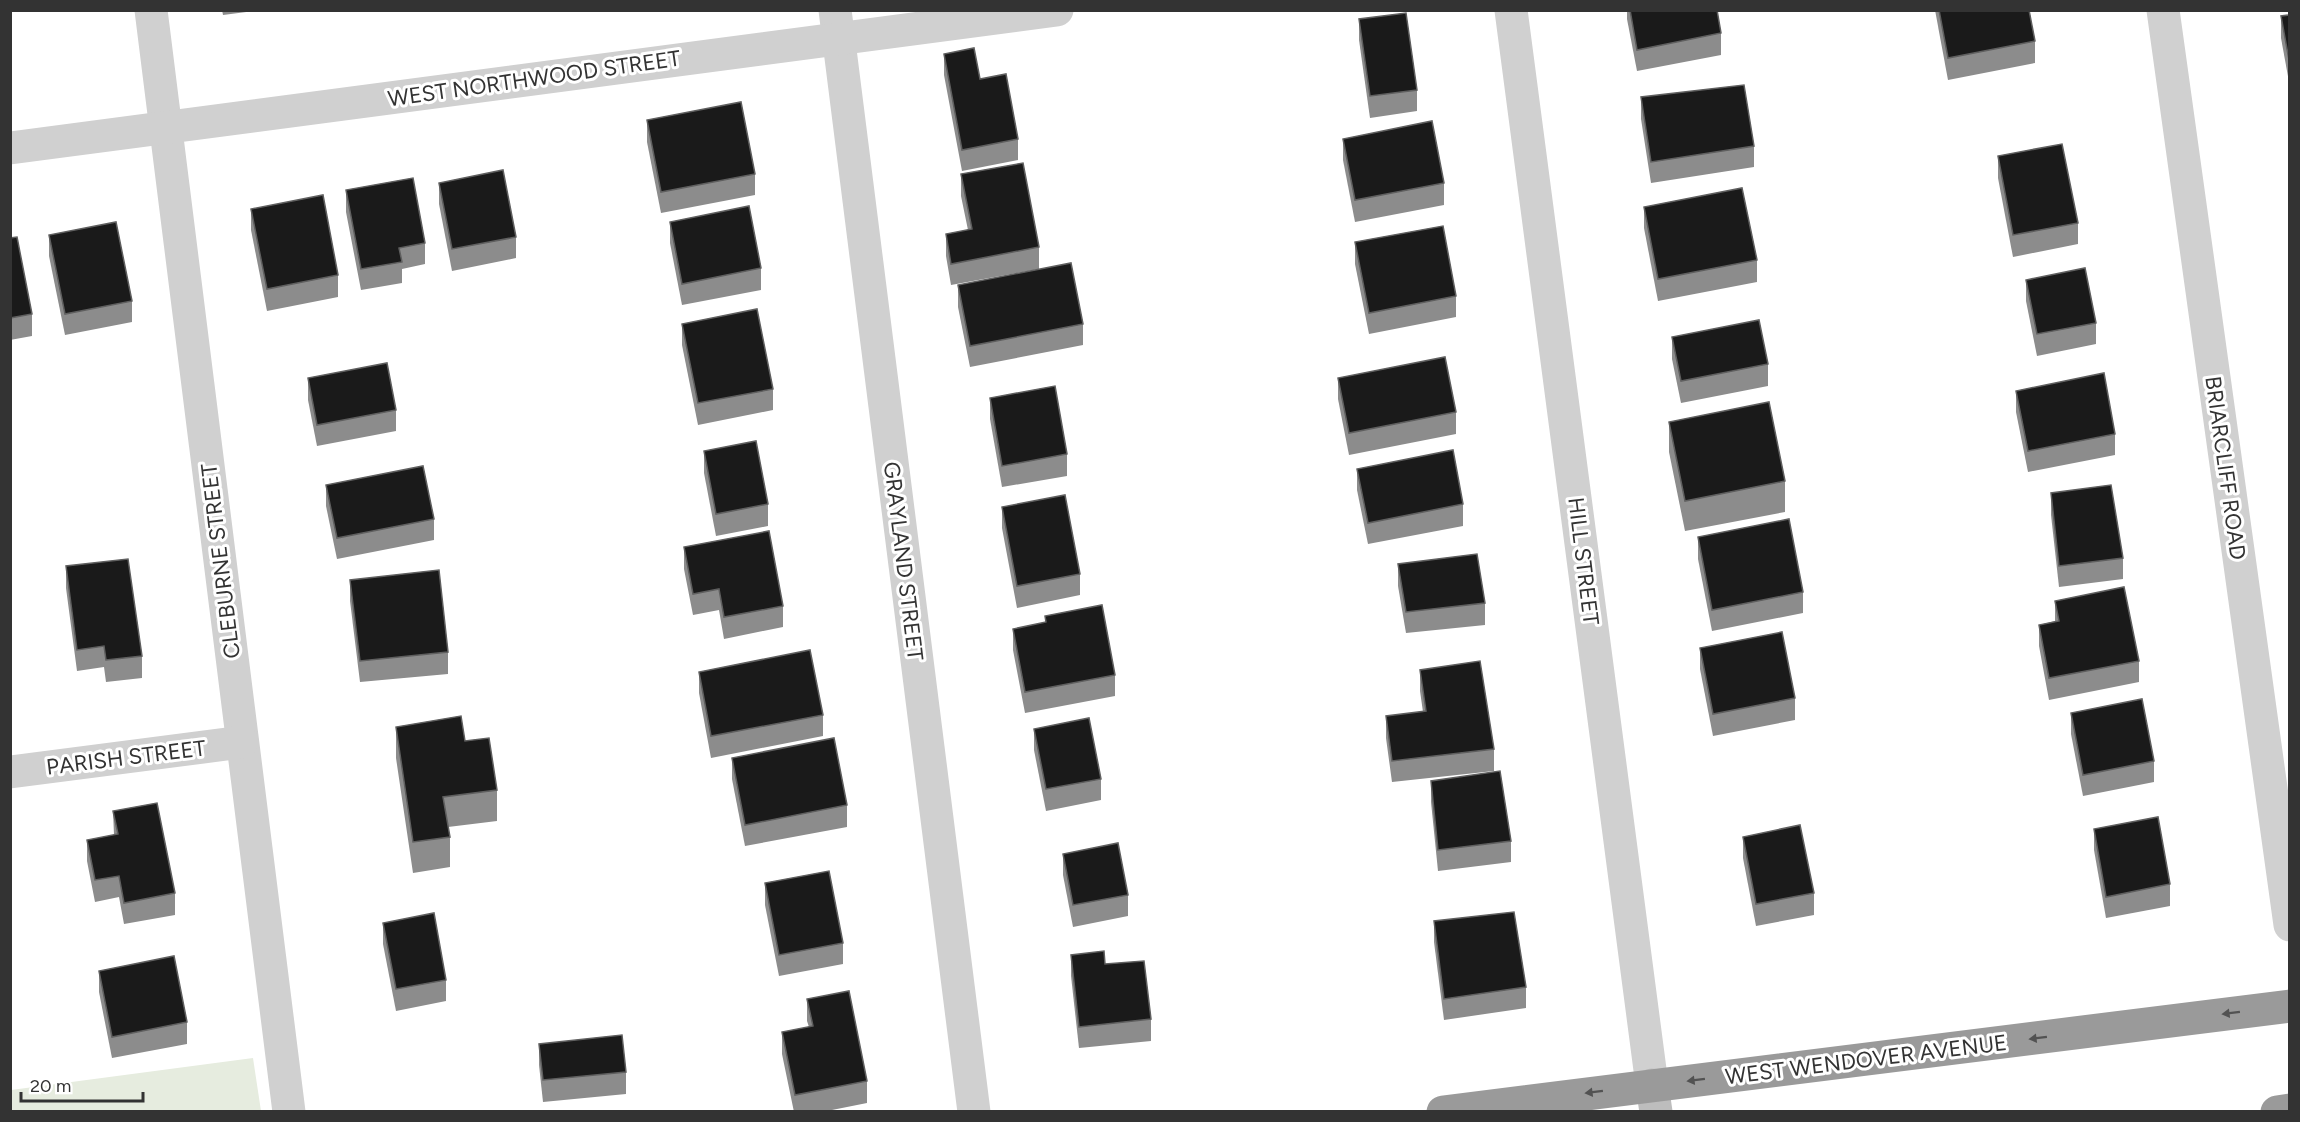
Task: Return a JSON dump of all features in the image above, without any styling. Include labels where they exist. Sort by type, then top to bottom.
[{"type":"highway","name":"WEST WENDOVER AVENUE","points":[[1443,1112],[1654,1098],[2289,1006]]},
{"type":"highway","points":[[2277,1112],[2289,1110]]},
{"type":"street","name":"CLEBURNE STREET","points":[[151,10],[289,1112]]},
{"type":"street","name":"WEST NORTHWOOD STREET","points":[[10,148],[167,127],[837,24],[1057,10]]},
{"type":"street","name":"HILL STREET","points":[[1511,10],[1654,1098]]},
{"type":"street","name":"BRIARCLIFF ROAD","points":[[2163,10],[2289,925]]},
{"type":"street","name":"GRAYLAND STREET","points":[[837,24],[974,1112]]},
{"type":"street","name":"PARISH STREET","points":[[10,772],[242,742]]},
{"type":"shaded area","points":[[253,1058],[261,1111],[11,1111],[11,1090]]},
{"type":"building","points":[[1630,10],[1717,10],[1721,33],[1637,50]]},
{"type":"building","points":[[1939,10],[2029,10],[2035,41],[1948,58]]},
{"type":"building","points":[[1406,13],[1417,90],[1370,96],[1359,19]]},
{"type":"building","points":[[2289,15],[2289,60],[2281,16]]},
{"type":"building","points":[[974,48],[980,79],[1006,74],[1018,139],[962,150],[944,54]]},
{"type":"building","points":[[1744,85],[1754,146],[1651,162],[1641,97]]},
{"type":"building","points":[[741,102],[755,174],[661,192],[647,120]]},
{"type":"building","points":[[1432,121],[1444,183],[1355,200],[1343,139]]},
{"type":"building","points":[[2062,144],[2078,223],[2013,235],[1998,156]]},
{"type":"building","points":[[1023,163],[1039,247],[951,264],[946,234],[972,229],[961,174]]},
{"type":"building","points":[[503,170],[516,237],[452,249],[439,183]]},
{"type":"building","points":[[413,178],[425,243],[399,248],[402,262],[361,269],[346,190]]},
{"type":"building","points":[[1742,188],[1757,260],[1658,279],[1644,207]]},
{"type":"building","points":[[323,195],[338,275],[267,289],[251,209]]},
{"type":"building","points":[[749,206],[761,268],[682,284],[670,222]]},
{"type":"building","points":[[116,222],[132,301],[65,314],[49,235]]},
{"type":"building","points":[[1443,226],[1456,296],[1369,313],[1355,242]]},
{"type":"building","points":[[17,237],[32,314],[10,318],[10,238]]},
{"type":"building","points":[[1071,263],[1083,324],[970,346],[958,285]]},
{"type":"building","points":[[2085,268],[2096,323],[2037,334],[2026,280]]},
{"type":"building","points":[[757,309],[773,389],[698,403],[682,324]]},
{"type":"building","points":[[1759,320],[1768,364],[1681,381],[1672,337]]},
{"type":"building","points":[[1445,357],[1456,412],[1349,433],[1338,378]]},
{"type":"building","points":[[387,363],[396,410],[317,425],[308,378]]},
{"type":"building","points":[[2104,373],[2115,434],[2028,451],[2016,391]]},
{"type":"building","points":[[1055,386],[1067,454],[1002,466],[990,398]]},
{"type":"building","points":[[1769,402],[1785,481],[1685,501],[1669,422]]},
{"type":"building","points":[[756,441],[768,504],[716,514],[704,451]]},
{"type":"building","points":[[1453,450],[1463,504],[1368,523],[1357,469]]},
{"type":"building","points":[[423,466],[434,519],[337,538],[326,485]]},
{"type":"building","points":[[2111,485],[2123,558],[2059,566],[2051,493]]},
{"type":"building","points":[[1065,495],[1080,574],[1017,586],[1002,507]]},
{"type":"building","points":[[1789,519],[1803,592],[1712,610],[1698,537]]},
{"type":"building","points":[[769,531],[783,606],[724,617],[719,589],[693,594],[684,547]]},
{"type":"building","points":[[1477,554],[1485,603],[1406,612],[1398,564]]},
{"type":"building","points":[[128,559],[142,656],[106,660],[104,646],[77,650],[66,566]]},
{"type":"building","points":[[439,570],[448,652],[360,661],[350,580]]},
{"type":"building","points":[[2124,587],[2139,661],[2049,678],[2039,625],[2059,621],[2055,601]]},
{"type":"building","points":[[1102,605],[1115,675],[1025,692],[1013,629],[1046,622],[1045,616]]},
{"type":"building","points":[[1782,632],[1795,698],[1713,714],[1700,648]]},
{"type":"building","points":[[810,650],[823,715],[711,736],[699,672]]},
{"type":"building","points":[[1480,661],[1494,749],[1392,761],[1386,716],[1426,711],[1420,670]]},
{"type":"building","points":[[2142,699],[2154,761],[2083,775],[2071,713]]},
{"type":"building","points":[[461,716],[465,741],[489,738],[497,790],[443,797],[450,837],[413,842],[396,727]]},
{"type":"building","points":[[1089,718],[1101,779],[1046,789],[1034,729]]},
{"type":"building","points":[[834,738],[847,805],[745,825],[732,758]]},
{"type":"building","points":[[1500,771],[1511,841],[1438,850],[1431,781]]},
{"type":"building","points":[[157,803],[175,893],[124,903],[119,876],[95,880],[87,840],[118,834],[113,811]]},
{"type":"building","points":[[2158,817],[2170,884],[2106,897],[2094,829]]},
{"type":"building","points":[[1800,825],[1814,893],[1756,904],[1743,837]]},
{"type":"building","points":[[1118,843],[1128,895],[1073,905],[1063,854]]},
{"type":"building","points":[[829,871],[843,943],[779,955],[765,883]]},
{"type":"building","points":[[1514,912],[1526,987],[1444,999],[1434,921]]},
{"type":"building","points":[[434,913],[446,980],[396,989],[383,923]]},
{"type":"building","points":[[1104,951],[1105,964],[1144,961],[1151,1019],[1079,1027],[1071,955]]},
{"type":"building","points":[[174,956],[187,1022],[112,1037],[99,971]]},
{"type":"building","points":[[849,991],[867,1081],[795,1095],[782,1032],[813,1026],[807,999]]},
{"type":"building","points":[[622,1035],[626,1072],[543,1080],[539,1044]]}]
